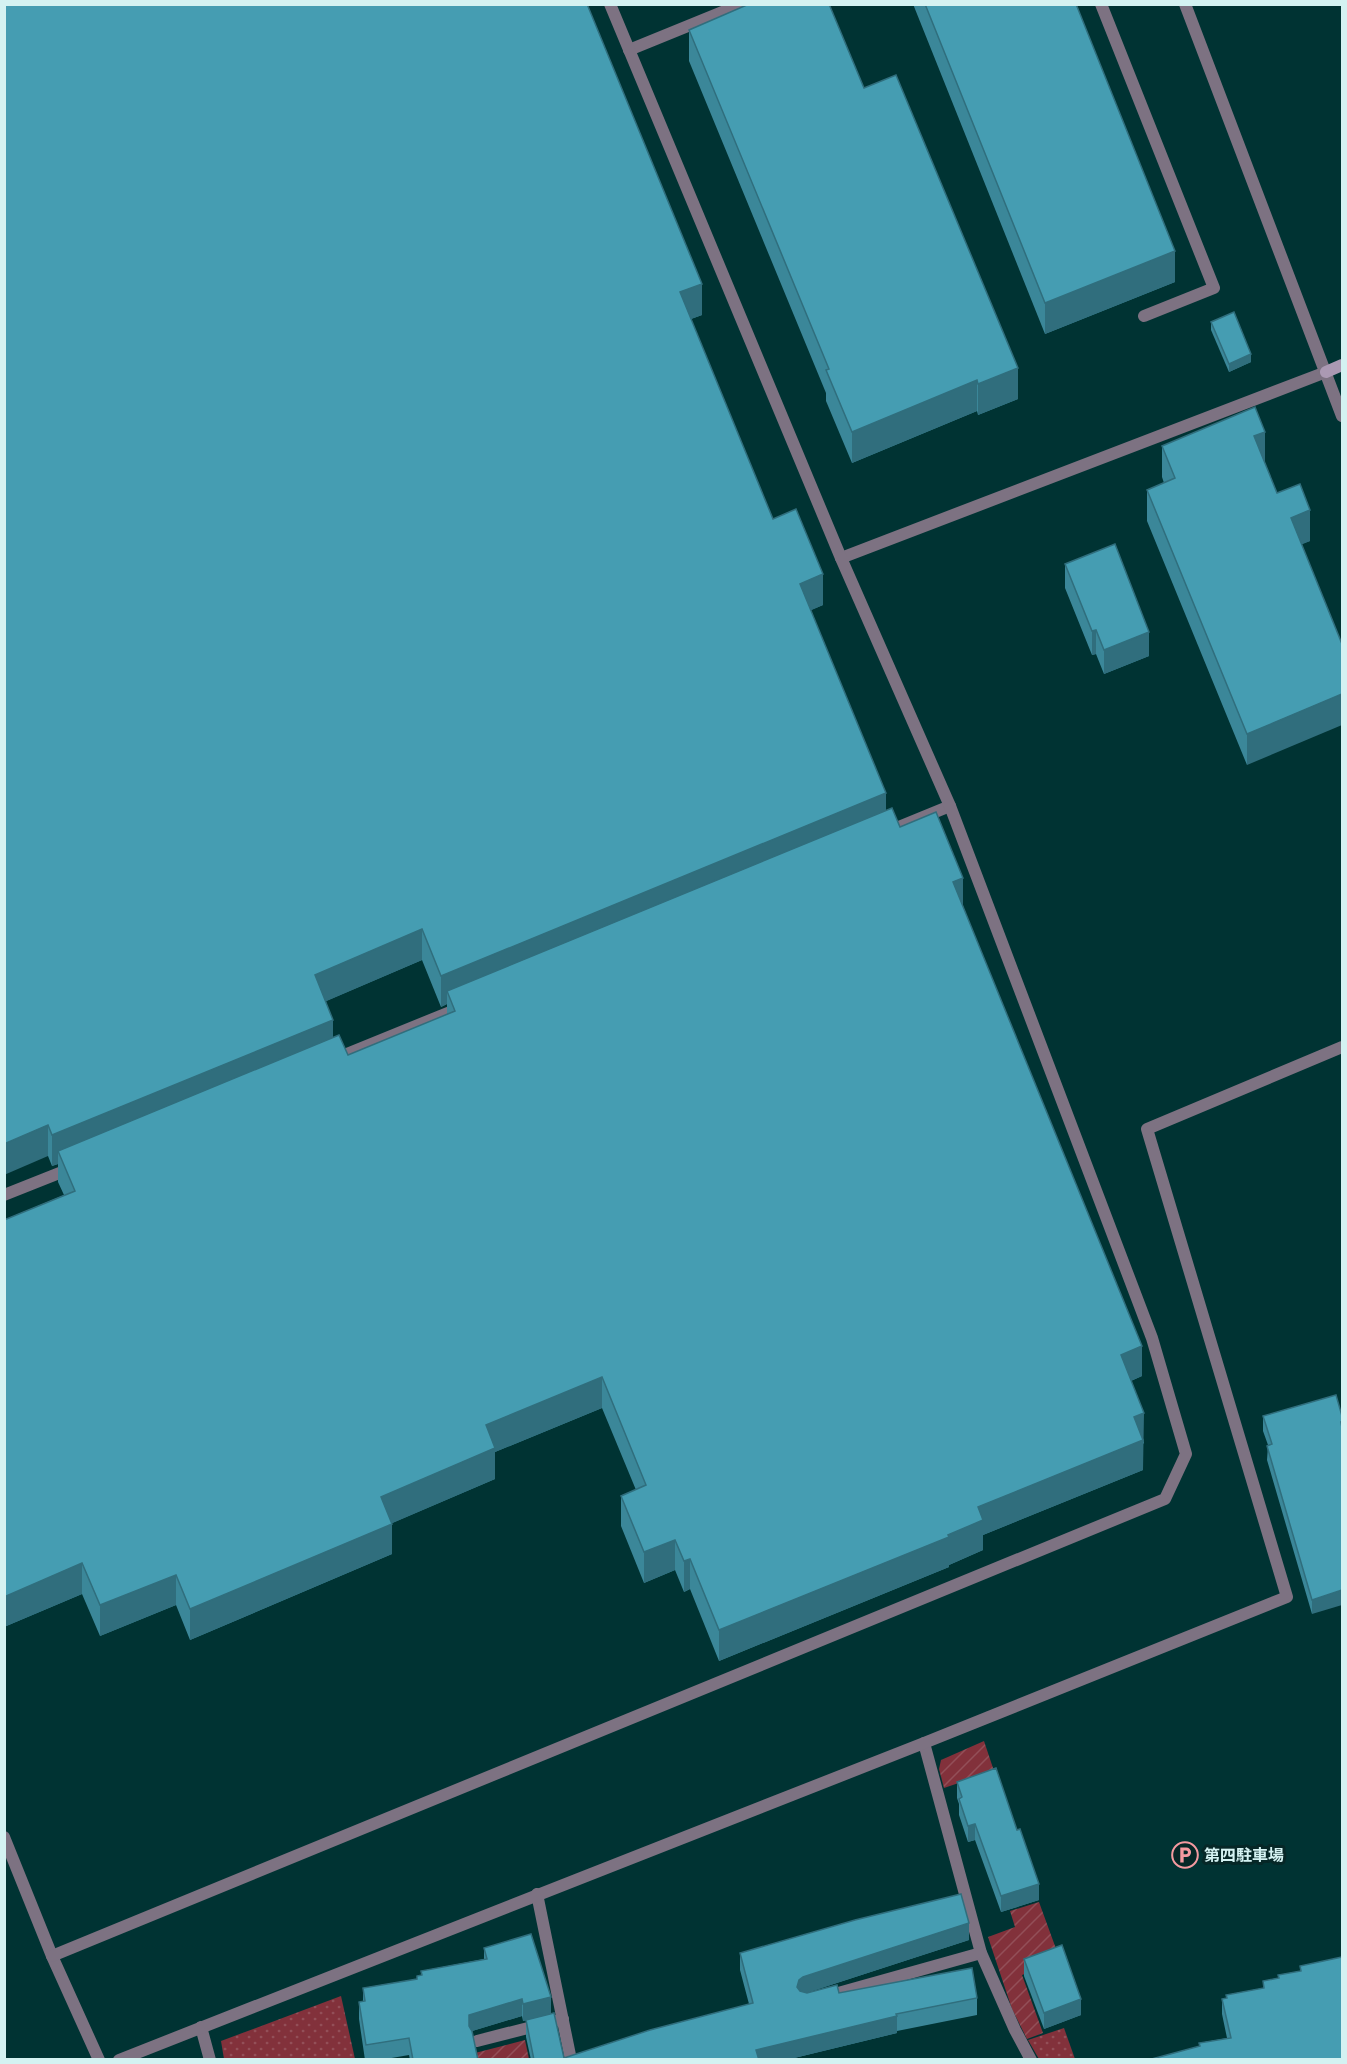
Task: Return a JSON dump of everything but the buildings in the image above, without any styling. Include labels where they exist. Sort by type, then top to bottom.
[{"type":"street","points":[[52,1956],[1165,1498],[1186,1454],[1152,1338],[950,806],[841,558],[610,4]]},
{"type":"street","points":[[629,50],[742,4]]},
{"type":"street","points":[[1101,4],[1214,288],[1144,316]]},
{"type":"street","points":[[1185,4],[1342,416]]},
{"type":"street","points":[[841,558],[1342,365]]},
{"type":"street","points":[[873,838],[950,806]]},
{"type":"street","points":[[324,1064],[466,1005]]},
{"type":"street","points":[[119,2060],[924,1743],[1287,1597],[1147,1129],[1342,1047]]},
{"type":"street","points":[[4,1195],[82,1163]]},
{"type":"street","points":[[924,1743],[981,1953],[1014,2030],[1031,2060]]},
{"type":"street","points":[[4,1838],[52,1956],[99,2060]]},
{"type":"street","points":[[537,1894],[571,2060]]},
{"type":"street","points":[[816,1999],[981,1953]]},
{"type":"street","points":[[477,2042],[563,2019]]},
{"type":"street","points":[[201,2027],[210,2060]]},
{"type":"shaded area","points":[[984,1741],[994,1771],[944,1788],[939,1769],[941,1760]]},
{"type":"shaded area","points":[[1039,1902],[1059,1957],[1039,1969],[1022,1975],[1043,2033],[1027,2039],[1012,2009],[988,1937],[1015,1927],[1010,1911]]},
{"type":"shaded area","points":[[341,1996],[355,2059],[224,2059],[221,2041]]},
{"type":"shaded area","points":[[1064,2028],[1075,2059],[1039,2059],[1028,2040]]},
{"type":"shaded area","points":[[525,2040],[529,2059],[476,2059],[475,2053]]},
{"type":"place","name":"第四駐車場","points":[[1185,1855]]}]
